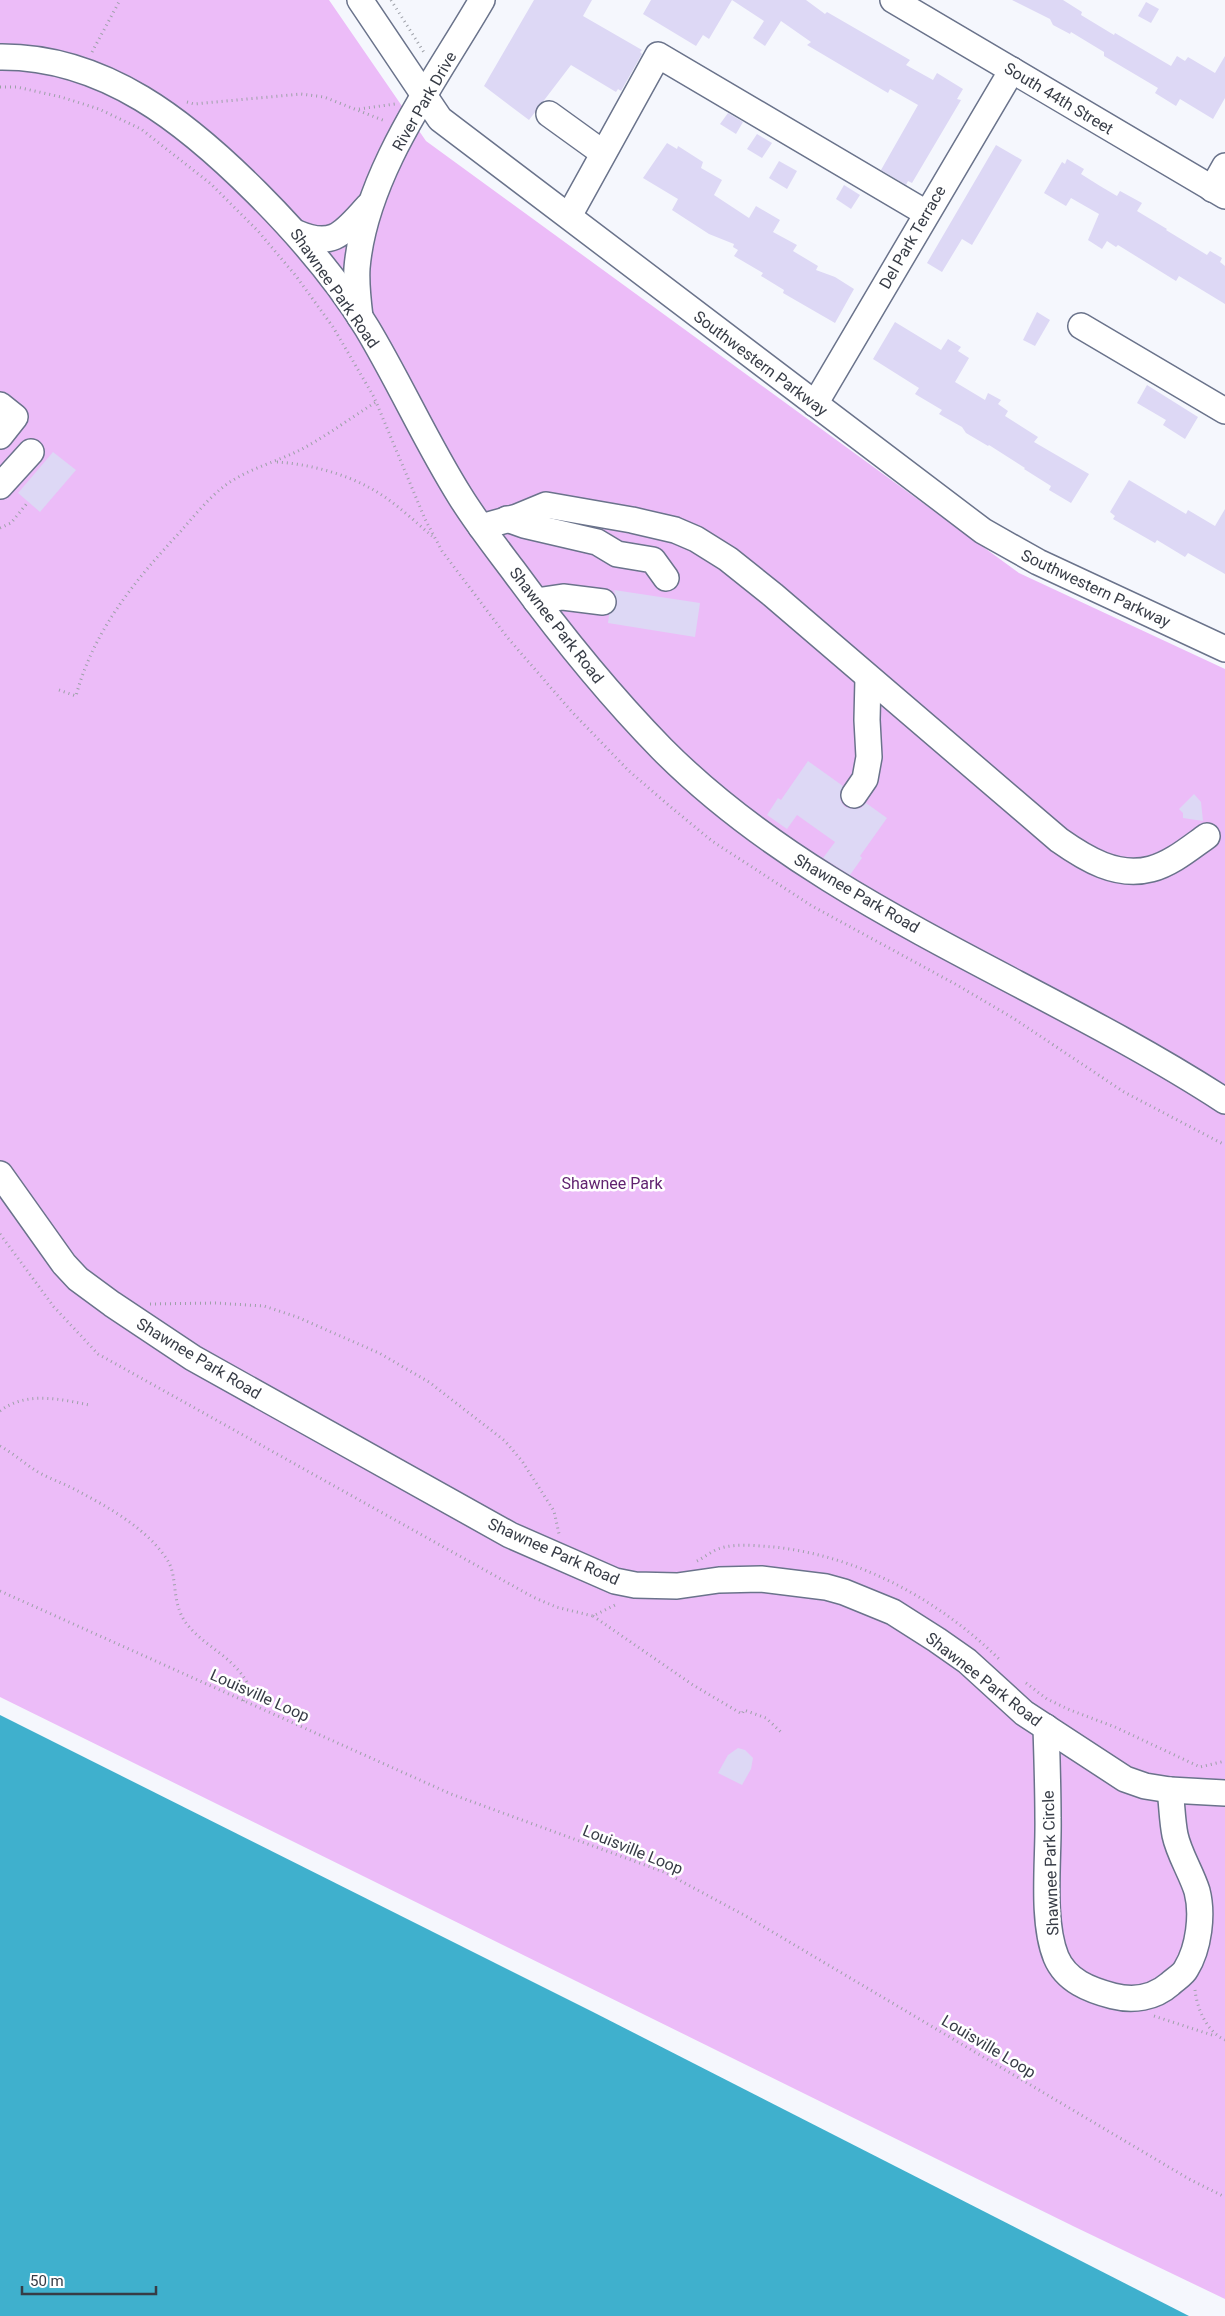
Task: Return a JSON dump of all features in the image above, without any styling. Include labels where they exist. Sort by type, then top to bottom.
[{"type":"street","name":"Southwestern Parkway","points":[[360,0],[440,119],[982,531],[1038,562],[1225,649]]},
{"type":"street","name":"River Park Drive","points":[[360,318],[357,268],[370,204],[405,129],[482,0]]},
{"type":"street","name":"South 44th Street","points":[[893,0],[1218,193]]},
{"type":"street","points":[[569,216],[658,55],[926,213]]},
{"type":"street","name":"Shawnee Park Road","points":[[0,57],[27,58],[70,66],[94,74],[142,97],[192,132],[228,163],[297,233],[360,318],[460,496],[536,601],[624,708],[664,750],[734,814],[810,867],[883,910],[1115,1034],[1225,1100]]},
{"type":"street","name":"Del Park Terrace","points":[[815,404],[1012,70]]},
{"type":"street","points":[[549,114],[603,153]]},
{"type":"street","points":[[1218,193],[1225,166]]},
{"type":"street","name":"River Park Drive","points":[[297,233],[314,240],[331,238],[345,231],[370,204]]},
{"type":"street","points":[[1081,326],[1225,411]]},
{"type":"street","points":[[0,405],[16,417],[0,436]]},
{"type":"street","points":[[0,444],[26,457],[0,486]]},
{"type":"street","points":[[481,526],[507,520],[546,505],[632,520],[675,530],[696,539],[736,565],[1059,840],[1084,858],[1116,870],[1150,869],[1172,860],[1207,836]]},
{"type":"street","points":[[507,520],[597,542],[617,554],[652,560],[666,578]]},
{"type":"street","points":[[536,601],[563,596],[603,602]]},
{"type":"street","points":[[854,794],[865,779],[869,757],[867,720],[868,678]]},
{"type":"street","name":"Shawnee Park Road","points":[[0,1174],[64,1264],[78,1279],[112,1304],[193,1358],[510,1535],[615,1582],[635,1585],[677,1586],[719,1580],[760,1579],[826,1587],[844,1592],[893,1612],[937,1640],[967,1661],[1024,1713],[1125,1778],[1145,1786],[1170,1790],[1225,1793]]},
{"type":"street","name":"Shawnee Park Circle","points":[[1046,1727],[1048,1906],[1052,1943],[1057,1959],[1067,1974],[1079,1984],[1122,1998],[1145,1998],[1162,1991],[1185,1970],[1197,1937],[1199,1922],[1197,1892],[1175,1834],[1170,1790]]},
{"type":"path","points":[[99,58],[91,54],[120,0]]},
{"type":"path","points":[[391,0],[438,74]]},
{"type":"path","points":[[182,101],[194,104],[301,94],[324,96],[390,124]]},
{"type":"path","points":[[358,109],[396,104]]},
{"type":"path","points":[[59,690],[76,696],[81,676],[122,599],[154,559],[224,487],[247,473],[303,448],[376,402]]},
{"type":"path","points":[[275,462],[292,463],[345,476],[372,488],[435,538]]},
{"type":"path","points":[[0,528],[11,523],[28,502]]},
{"type":"path","points":[[0,1234],[54,1307],[98,1354],[533,1597],[556,1607],[593,1616],[708,1695],[742,1714],[744,1710],[766,1718],[782,1733]]},
{"type":"path","points":[[112,1304],[215,1303],[264,1306],[297,1317],[379,1352],[430,1382],[505,1441],[522,1462],[554,1511],[566,1560]]},
{"type":"path","points":[[0,1411],[20,1400],[34,1399],[67,1401],[89,1405]]},
{"type":"path","points":[[0,1446],[39,1473],[76,1489],[113,1512],[135,1527],[158,1547],[170,1564],[180,1614],[188,1625],[242,1672],[248,1684],[243,1702]]},
{"type":"path","name":"Louisville Loop","points":[[0,1590],[243,1702],[451,1794],[664,1872],[744,1915],[1164,2164],[1225,2196]]},
{"type":"path","points":[[593,1616],[622,1601]]},
{"type":"path","points":[[1195,1986],[1196,2002],[1215,2036]]},
{"type":"path","points":[[1122,1998],[1137,2005],[1146,2014],[1225,2040]]},
{"type":"green space","name":"Shawnee Park","points":[[0,0],[329,0],[426,141],[1019,573],[1225,669],[1225,2299],[1075,2227],[0,1697]]},
{"type":"water","points":[[0,1715],[593,2012],[1189,2316],[0,2316]]},
{"type":"building","points":[[534,0],[592,0],[583,16],[642,50],[640,52],[642,54],[621,91],[618,89],[616,92],[571,65],[529,120],[484,86]]},
{"type":"building","points":[[651,0],[732,0],[709,39],[703,35],[696,46],[643,14]]},
{"type":"building","points":[[732,0],[806,0],[825,14],[827,12],[910,60],[906,65],[933,80],[937,73],[963,89],[957,99],[961,100],[912,183],[908,181],[906,185],[881,170],[918,105],[890,89],[888,93],[807,45],[811,42],[781,21],[765,46],[753,38],[764,21]]},
{"type":"building","points":[[1012,0],[1063,0],[1082,12],[1081,15],[1171,66],[1177,56],[1185,61],[1188,57],[1215,73],[1225,56],[1225,98],[1213,119],[1180,99],[1176,106],[1155,93],[1158,88],[1104,56],[1104,52],[1071,32],[1070,34],[1053,25],[1050,19]]},
{"type":"building","points":[[1146,2],[1159,9],[1151,23],[1138,16]]},
{"type":"building","points":[[728,113],[743,122],[736,134],[720,124]]},
{"type":"building","points":[[757,134],[772,143],[762,158],[747,149]]},
{"type":"building","points":[[667,143],[677,149],[678,146],[703,162],[701,168],[722,180],[714,195],[749,218],[756,206],[780,220],[773,232],[797,245],[793,251],[818,266],[816,270],[835,277],[854,289],[835,323],[783,293],[784,290],[761,276],[763,273],[734,256],[738,250],[733,247],[734,244],[709,234],[672,210],[678,199],[643,178]]},
{"type":"building","points":[[996,145],[1022,160],[972,245],[962,239],[942,272],[927,263]]},
{"type":"building","points":[[1067,159],[1084,169],[1081,174],[1117,196],[1120,191],[1142,203],[1137,211],[1166,230],[1207,255],[1210,251],[1222,258],[1220,262],[1225,266],[1225,304],[1179,276],[1176,281],[1118,245],[1116,247],[1107,241],[1102,249],[1088,240],[1099,214],[1071,198],[1066,206],[1044,193],[1062,162],[1065,164]]},
{"type":"building","points":[[779,161],[797,171],[787,189],[769,178]]},
{"type":"building","points":[[844,185],[860,195],[851,209],[836,199]]},
{"type":"building","points":[[1037,312],[1050,320],[1035,346],[1023,340]]},
{"type":"building","points":[[895,322],[941,350],[948,339],[961,347],[958,351],[969,358],[955,382],[985,400],[988,393],[1001,400],[998,404],[1008,411],[1005,416],[1038,437],[1034,442],[1089,474],[1071,503],[1049,490],[1051,486],[1025,468],[966,433],[962,427],[939,414],[942,410],[915,394],[919,388],[873,359]]},
{"type":"building","points":[[1147,385],[1198,417],[1185,439],[1163,425],[1166,420],[1137,403]]},
{"type":"building","points":[[53,452],[76,470],[40,512],[18,493]]},
{"type":"building","points":[[1129,480],[1186,514],[1188,510],[1215,526],[1225,509],[1225,574],[1188,553],[1185,557],[1157,540],[1155,543],[1113,519],[1115,516],[1110,512]]},
{"type":"building","points":[[614,590],[700,603],[695,637],[608,623],[609,615],[617,604]]},
{"type":"building","points":[[808,761],[843,786],[840,794],[841,802],[845,807],[861,808],[866,803],[887,818],[860,856],[862,858],[850,875],[823,858],[835,842],[797,815],[787,829],[767,815],[778,798],[781,800]]},
{"type":"building","points":[[1194,794],[1201,802],[1203,821],[1183,818],[1183,813],[1179,809]]},
{"type":"building","points":[[738,1748],[745,1750],[753,1758],[751,1769],[742,1785],[718,1773],[728,1755]]}]
